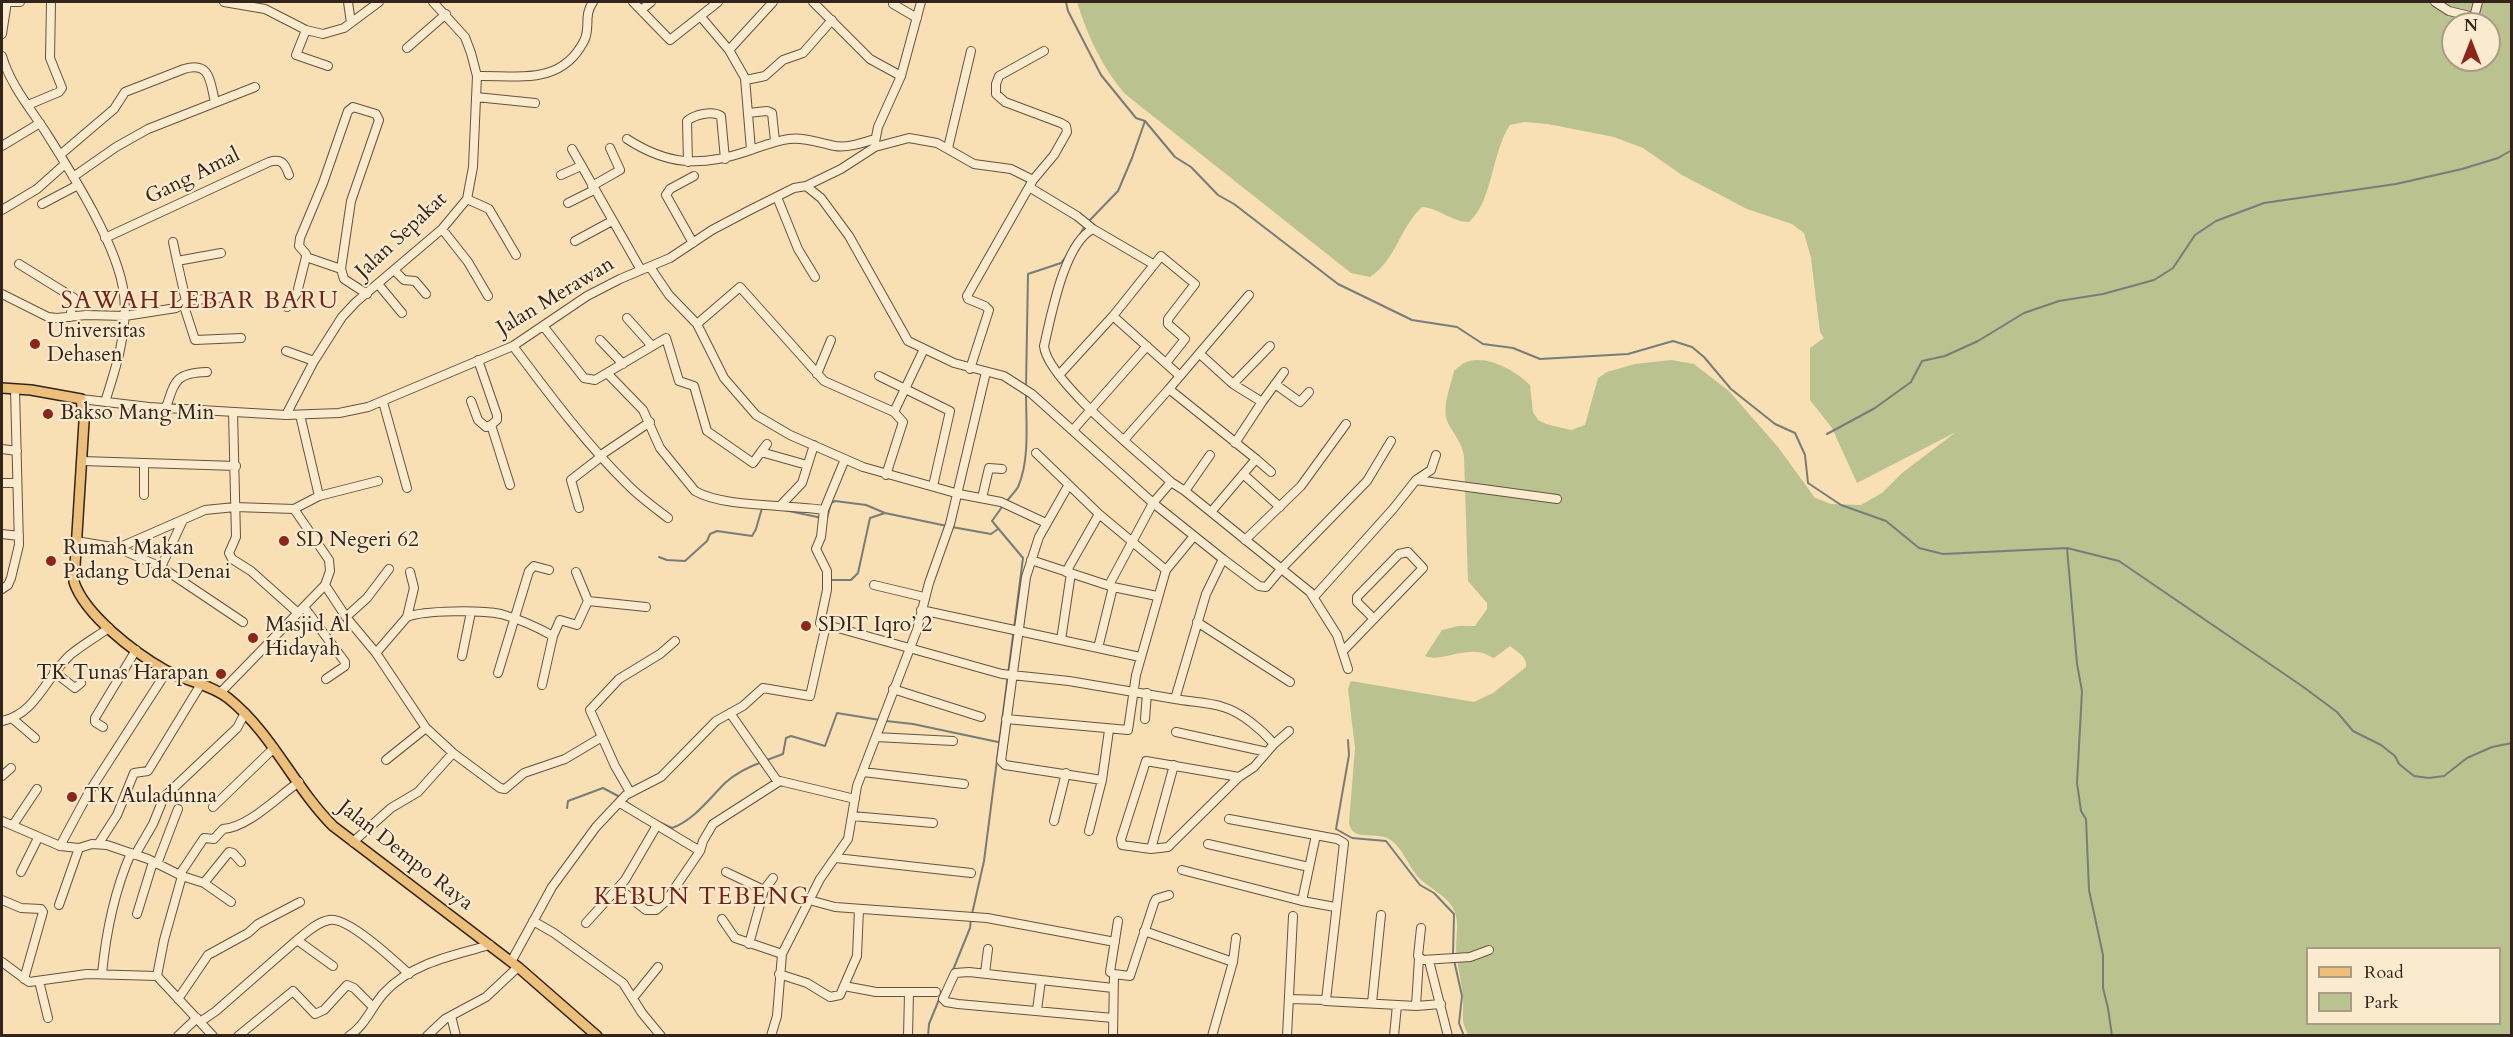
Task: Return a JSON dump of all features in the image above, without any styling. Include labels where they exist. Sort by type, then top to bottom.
[{"type":"main road","points":[[2,388],[81,399]]},
{"type":"main road","name":"Jalan Dempo Raya","points":[[81,399],[84,422],[74,578],[77,592],[109,628],[136,650],[167,671],[220,693],[245,713],[274,748],[320,813],[353,842],[515,964],[597,1035]]},
{"type":"street","points":[[2,34],[5,2],[20,2]]},
{"type":"street","points":[[28,105],[59,92],[62,88],[50,58],[51,2]]},
{"type":"street","points":[[226,2],[267,5],[306,30],[328,34],[351,23],[379,2]]},
{"type":"street","points":[[348,2],[351,23]]},
{"type":"street","name":"Jalan Sepakat","points":[[286,415],[342,317],[442,229],[467,199],[473,167],[477,76],[465,38],[433,2]]},
{"type":"street","points":[[477,76],[534,76],[559,69],[584,41],[587,12],[593,2]]},
{"type":"street","points":[[633,2],[668,39],[701,17],[718,2]]},
{"type":"street","points":[[641,10],[651,2]]},
{"type":"street","points":[[729,50],[773,2]]},
{"type":"street","points":[[813,2],[870,59],[901,76]]},
{"type":"street","points":[[875,143],[884,111],[901,76],[921,2]]},
{"type":"street","points":[[2435,2],[2449,11],[2474,17],[2478,2]]},
{"type":"street","points":[[893,4],[917,18]]},
{"type":"street","points":[[407,48],[446,14]]},
{"type":"street","points":[[701,17],[729,50],[746,80],[751,150]]},
{"type":"street","points":[[746,80],[768,74],[783,60],[803,53],[832,20]]},
{"type":"street","points":[[306,30],[296,55],[328,66]]},
{"type":"street","points":[[948,148],[971,51]]},
{"type":"street","points":[[970,369],[989,310],[967,299],[967,296],[1031,184],[1067,135],[1067,128],[1061,123],[1005,102],[998,97],[995,88],[999,76],[1044,51]]},
{"type":"street","points":[[2,56],[28,105],[78,185],[105,238],[122,282],[125,316],[118,358],[105,402]]},
{"type":"street","points":[[60,155],[114,109],[125,92],[184,69],[195,67],[205,70],[215,102]]},
{"type":"street","points":[[73,177],[142,132],[255,87]]},
{"type":"street","points":[[476,97],[535,103]]},
{"type":"street","points":[[341,269],[306,257],[299,246],[348,111],[351,108],[357,108],[377,115],[379,120],[351,201],[341,269],[344,279],[367,294]]},
{"type":"street","points":[[748,113],[767,111],[772,113],[776,141]]},
{"type":"street","points":[[688,162],[687,120],[714,113],[720,115],[721,118],[725,159]]},
{"type":"street","points":[[2,146],[40,123]]},
{"type":"street","points":[[627,139],[651,153],[688,162],[703,163],[725,159],[776,141],[798,138],[844,146],[909,138],[927,140],[948,148],[974,164],[1011,169],[1088,225],[1153,264]]},
{"type":"street","name":"Jalan Merawan","points":[[81,399],[166,408],[286,415],[339,413],[383,402],[513,346],[587,296],[670,258],[728,221],[795,188],[806,186],[841,169],[875,143]]},
{"type":"street","points":[[568,202],[620,170],[610,148]]},
{"type":"street","points":[[572,149],[641,270]]},
{"type":"street","name":"Gang Amal","points":[[105,238],[269,162],[279,160],[284,162],[290,175]]},
{"type":"street","points":[[2,210],[37,189],[65,164]]},
{"type":"street","points":[[561,175],[582,166]]},
{"type":"street","points":[[693,243],[666,195],[670,189],[694,177]]},
{"type":"street","points":[[42,204],[78,185]]},
{"type":"street","points":[[806,186],[821,198],[849,236],[906,338],[924,350],[970,369],[1004,376],[1032,394],[1153,503],[1263,588],[1367,481],[1390,441]]},
{"type":"street","points":[[777,197],[798,249],[815,277]]},
{"type":"street","points":[[467,199],[489,209],[516,255]]},
{"type":"street","points":[[574,241],[612,221]]},
{"type":"street","points":[[1088,225],[1063,273],[1044,346],[1045,353],[1059,375],[1090,409],[1124,440],[1171,482],[1282,568],[1314,597],[1337,635],[1348,669]]},
{"type":"street","points":[[442,229],[468,262],[488,296]]},
{"type":"street","points":[[173,242],[184,302],[195,340],[241,338]]},
{"type":"street","points":[[177,261],[221,253]]},
{"type":"street","points":[[287,307],[297,293],[306,257]]},
{"type":"street","points":[[1059,375],[1113,316],[1158,258],[1162,257],[1194,283],[1168,319],[1168,324],[1185,339],[1166,363]]},
{"type":"street","points":[[19,264],[74,298],[70,317]]},
{"type":"street","points":[[650,267],[669,295],[697,324],[724,378],[753,411],[790,435],[886,475],[959,494],[1001,502],[1046,523]]},
{"type":"street","points":[[395,271],[404,280],[414,280],[426,294]]},
{"type":"street","points":[[378,284],[402,313]]},
{"type":"street","points":[[697,324],[740,287],[818,374],[831,384],[894,412],[903,422],[886,475]]},
{"type":"street","points":[[2,294],[48,317],[125,316],[176,308],[184,302],[225,297]]},
{"type":"street","points":[[1124,440],[1249,296]]},
{"type":"street","points":[[1113,316],[1180,376]]},
{"type":"street","points":[[627,318],[652,346]]},
{"type":"street","points":[[544,327],[584,378],[595,380],[662,339],[668,340],[679,381],[694,386],[704,425],[710,434],[753,463],[767,444]]},
{"type":"street","points":[[600,340],[623,364]]},
{"type":"street","points":[[818,374],[831,340]]},
{"type":"street","points":[[513,346],[551,397],[601,455],[631,488],[668,519]]},
{"type":"street","points":[[1073,430],[1146,346]]},
{"type":"street","points":[[1233,384],[1270,346]]},
{"type":"street","points":[[894,412],[924,350]]},
{"type":"street","points":[[286,351],[315,361]]},
{"type":"street","points":[[1200,354],[1233,384],[1262,402]]},
{"type":"street","points":[[471,401],[480,423],[486,427],[498,417],[478,360]]},
{"type":"street","points":[[166,408],[178,378],[188,373],[207,372]]},
{"type":"street","points":[[607,372],[643,410],[660,447],[695,491],[717,498],[823,511]]},
{"type":"street","points":[[771,1035],[777,1016],[782,954],[820,879],[848,839],[855,799],[863,772],[910,649],[924,597],[950,527],[986,372]]},
{"type":"street","points":[[1235,443],[1284,372]]},
{"type":"street","points":[[879,376],[950,411],[933,486]]},
{"type":"street","points":[[1275,384],[1300,402],[1309,392]]},
{"type":"street","points":[[2,590],[11,578],[18,552],[15,389]]},
{"type":"street","points":[[1169,389],[1271,472]]},
{"type":"street","points":[[383,402],[407,488]]},
{"type":"street","points":[[233,412],[236,537],[229,554],[232,559],[301,610],[345,662],[345,666],[326,679]]},
{"type":"street","points":[[300,415],[319,496]]},
{"type":"street","points":[[579,508],[571,480],[601,455],[650,422]]},
{"type":"street","points":[[1245,540],[1300,486],[1346,424]]},
{"type":"street","points":[[491,425],[510,485]]},
{"type":"street","points":[[782,506],[800,486],[814,445]]},
{"type":"street","points":[[2,449],[17,451]]},
{"type":"street","points":[[761,452],[807,465]]},
{"type":"street","points":[[1036,453],[1099,514],[1166,570]]},
{"type":"street","points":[[1185,491],[1210,455]]},
{"type":"street","points":[[1314,597],[1416,480],[1431,470],[1436,455]]},
{"type":"street","points":[[845,459],[823,511],[821,537],[816,549],[827,571],[827,590],[820,623],[1008,674],[1070,681],[1221,706],[1232,710],[1268,736],[1274,744]]},
{"type":"street","points":[[1211,512],[1256,459]]},
{"type":"street","points":[[82,461],[236,466]]},
{"type":"street","points":[[144,464],[144,495]]},
{"type":"street","points":[[982,498],[989,468],[1002,469]]},
{"type":"street","points":[[1243,474],[1280,507]]},
{"type":"street","points":[[1416,480],[1557,499]]},
{"type":"street","points":[[118,548],[205,510],[236,507],[294,509],[319,496],[378,481]]},
{"type":"street","points":[[1098,648],[1111,586],[1131,541],[1153,503],[1171,482]]},
{"type":"street","points":[[2,483],[17,483]]},
{"type":"street","points":[[1068,486],[1046,523],[1031,560],[1008,674],[1001,761],[1003,764],[1102,780]]},
{"type":"street","points":[[220,693],[325,585],[330,571],[329,560],[294,509]]},
{"type":"street","points":[[1061,640],[1068,573],[1099,514]]},
{"type":"street","points":[[161,567],[183,520]]},
{"type":"street","points":[[2,534],[19,536]]},
{"type":"street","points":[[1006,719],[1128,730],[1140,657],[1157,596],[1166,570],[1194,536]]},
{"type":"street","points":[[76,542],[118,548],[161,567],[243,622]]},
{"type":"street","points":[[1343,651],[1374,619],[1423,568],[1408,552],[1399,554],[1357,597],[1357,602],[1374,619]]},
{"type":"street","points":[[1175,699],[1206,594],[1223,559]]},
{"type":"street","points":[[1031,560],[1111,586],[1157,596]]},
{"type":"street","points":[[498,673],[531,568],[534,566],[549,570]]},
{"type":"street","points":[[346,616],[367,598],[389,569]]},
{"type":"street","points":[[376,653],[407,617],[414,588],[410,572]]},
{"type":"street","points":[[542,685],[553,636],[560,620],[577,625],[588,601],[576,572]]},
{"type":"street","points":[[325,585],[376,653],[426,728],[453,753],[500,788],[505,789],[524,773],[565,759],[602,737]]},
{"type":"street","points":[[874,585],[924,597]]},
{"type":"street","points":[[588,601],[646,607]]},
{"type":"street","points":[[921,610],[1140,657]]},
{"type":"street","points":[[407,617],[435,612],[499,614],[553,636]]},
{"type":"street","points":[[462,656],[471,612]]},
{"type":"street","points":[[1197,622],[1290,682]]},
{"type":"street","points":[[427,1035],[451,1016],[486,997],[515,964],[552,887],[586,839],[628,793],[661,777],[716,721],[743,706],[763,688],[810,696],[826,625]]},
{"type":"street","points":[[2,721],[13,719],[27,710],[54,672],[72,654],[109,628]]},
{"type":"street","points":[[628,793],[589,713],[593,705],[619,679],[675,641]]},
{"type":"street","points":[[103,727],[95,722],[95,718],[136,650]]},
{"type":"street","points":[[60,846],[89,792],[167,671]]},
{"type":"street","points":[[54,672],[75,688],[81,683]]},
{"type":"street","points":[[99,843],[117,815],[134,773],[148,771],[201,684]]},
{"type":"street","points":[[893,689],[981,717]]},
{"type":"street","points":[[1144,719],[1147,693]]},
{"type":"street","points":[[102,974],[108,923],[121,875],[153,824],[164,797],[237,728],[245,713]]},
{"type":"street","points":[[730,713],[778,782]]},
{"type":"street","points":[[13,719],[35,738]]},
{"type":"street","points":[[386,760],[426,728]]},
{"type":"street","points":[[1089,831],[1102,780],[1109,730]]},
{"type":"street","points":[[1239,777],[1149,760],[1144,762],[1121,839],[1122,845],[1151,849],[1168,847],[1239,777],[1254,768],[1274,744],[1289,731]]},
{"type":"street","points":[[1176,732],[1267,752]]},
{"type":"street","points":[[876,738],[953,741]]},
{"type":"street","points":[[213,807],[274,748]]},
{"type":"street","points":[[353,842],[391,808],[418,792],[453,753]]},
{"type":"street","points":[[1151,849],[1174,765]]},
{"type":"street","points":[[2,776],[11,768]]},
{"type":"street","points":[[863,772],[964,784]]},
{"type":"street","points":[[1054,821],[1066,773]]},
{"type":"street","points":[[157,976],[181,875],[204,838],[214,839],[224,829],[232,829],[246,823],[299,782]]},
{"type":"street","points":[[618,888],[646,910],[656,910],[666,901],[700,851],[713,824],[778,782],[791,783],[855,799]]},
{"type":"street","points":[[13,825],[37,789]]},
{"type":"street","points":[[620,803],[700,851]]},
{"type":"street","points":[[137,914],[178,809]]},
{"type":"street","points":[[852,816],[933,823]]},
{"type":"street","points":[[1229,819],[1343,841],[1345,846],[1335,907],[1325,1001]]},
{"type":"street","points":[[2,821],[60,846],[79,848],[99,843],[133,854],[204,883],[231,902]]},
{"type":"street","points":[[586,923],[625,880],[657,827]]},
{"type":"street","points":[[1302,901],[1316,835]]},
{"type":"street","points":[[21,872],[38,838]]},
{"type":"street","points":[[1208,844],[1309,867]]},
{"type":"street","points":[[59,905],[79,848]]},
{"type":"street","points":[[204,883],[229,852],[241,862]]},
{"type":"street","points":[[836,858],[971,873]]},
{"type":"street","points":[[1182,870],[1302,901],[1335,907]]},
{"type":"street","points":[[726,873],[764,891]]},
{"type":"street","points":[[749,944],[764,891],[773,878]]},
{"type":"street","points":[[1118,921],[1110,972],[1130,976],[1156,899],[1169,895]]},
{"type":"street","points":[[2,900],[21,908],[41,909],[43,912],[24,979]]},
{"type":"street","points":[[808,900],[835,907],[971,917],[1115,942]]},
{"type":"street","points":[[178,999],[210,953],[300,902]]},
{"type":"street","points":[[779,974],[807,983],[833,998],[840,995],[857,956],[859,909]]},
{"type":"street","points":[[1372,1003],[1381,915]]},
{"type":"street","points":[[1287,1035],[1293,916]]},
{"type":"street","points":[[722,919],[733,937],[782,954]]},
{"type":"street","points":[[178,1035],[198,1020],[216,1011],[297,940],[324,921],[339,920],[409,974]]},
{"type":"street","points":[[534,921],[607,970],[627,987],[661,1035]]},
{"type":"street","points":[[1416,1006],[1421,928]]},
{"type":"street","points":[[1144,931],[1214,953],[1233,962]]},
{"type":"street","points":[[1212,1035],[1233,962],[1236,939]]},
{"type":"street","points":[[297,940],[333,966]]},
{"type":"street","points":[[349,1035],[357,1029],[389,988],[409,974],[435,961],[490,945]]},
{"type":"street","points":[[985,973],[988,949]]},
{"type":"street","points":[[1419,958],[1429,962],[1470,957],[1489,950]]},
{"type":"street","points":[[2,962],[24,979],[39,981],[102,974],[157,976],[213,1035]]},
{"type":"street","points":[[1429,962],[1448,1035]]},
{"type":"street","points":[[633,998],[658,967]]},
{"type":"street","points":[[1113,988],[985,973],[955,973],[947,986],[944,1001],[1113,1018]]},
{"type":"street","points":[[1113,1035],[1114,974]]},
{"type":"street","points":[[1037,1010],[1041,980]]},
{"type":"street","points":[[39,981],[48,1018]]},
{"type":"street","points":[[238,1035],[293,991],[315,1014],[324,1010],[347,985],[354,988],[373,1007]]},
{"type":"street","points":[[844,986],[876,992],[936,992]]},
{"type":"street","points":[[908,1035],[909,993]]},
{"type":"street","points":[[1289,999],[1416,1006],[1441,1004]]},
{"type":"street","points":[[1394,1035],[1397,1005]]},
{"type":"street","points":[[451,1016],[456,1035]]},
{"type":"green space","points":[[1077,2],[2511,2],[2511,1035],[1468,1034],[1463,1021],[1456,949],[1457,923],[1453,908],[1446,899],[1419,878],[1392,841],[1382,836],[1359,835],[1351,829],[1349,823],[1355,748],[1348,689],[1351,681],[1474,702],[1493,693],[1526,667],[1524,658],[1510,646],[1494,658],[1477,652],[1436,658],[1425,656],[1442,630],[1458,626],[1475,626],[1487,609],[1487,603],[1468,581],[1464,457],[1460,443],[1446,417],[1447,397],[1454,371],[1466,362],[1474,360],[1492,362],[1509,369],[1530,385],[1533,412],[1538,420],[1571,430],[1585,425],[1598,378],[1607,372],[1635,364],[1671,360],[1694,364],[1729,391],[1778,447],[1815,498],[1831,504],[1861,505],[1882,493],[1902,473],[1956,432],[1857,483],[1832,428],[1810,400],[1810,348],[1824,338],[1820,332],[1811,258],[1804,233],[1792,224],[1747,209],[1682,175],[1643,148],[1614,137],[1548,124],[1524,122],[1510,125],[1499,149],[1483,202],[1469,222],[1422,207],[1408,224],[1386,262],[1370,277],[1351,273],[1125,94],[1102,62]]},
{"type":"waterway","points":[[1066,2],[1068,11],[1101,75],[1136,118],[1145,121],[1175,157],[1191,167],[1218,195],[1234,204],[1338,284],[1412,320],[1457,327],[1483,344],[1513,348],[1540,359],[1628,354],[1673,341],[1692,347],[1704,357],[1731,389],[1775,424],[1795,433],[1805,455],[1808,483],[1841,505],[1886,521],[1919,548],[1943,554],[2067,548],[2077,664],[2082,691],[2077,783],[2081,811],[2086,819],[2089,890],[2103,955],[2103,988],[2112,1036]]},
{"type":"waterway","points":[[1089,221],[1118,191],[1145,121]]},
{"type":"waterway","points":[[1827,434],[1875,408],[1911,382],[1922,361],[1945,356],[1978,341],[2024,313],[2059,301],[2103,294],[2154,280],[2173,268],[2195,235],[2216,221],[2264,203],[2396,184],[2462,169],[2498,158],[2512,150]]},
{"type":"waterway","points":[[1079,236],[1085,226]]},
{"type":"waterway","points":[[1026,387],[1028,274],[1061,263],[1068,254]]},
{"type":"waterway","points":[[1006,502],[1018,487],[1022,476],[1026,441],[1026,393]]},
{"type":"waterway","points":[[827,518],[831,503],[835,501],[866,505],[885,513],[947,526]]},
{"type":"waterway","points":[[972,914],[984,861],[1023,558],[992,521],[1002,507]]},
{"type":"waterway","points":[[659,557],[685,561],[707,541],[710,534],[717,531],[752,536],[762,508]]},
{"type":"waterway","points":[[784,510],[822,518]]},
{"type":"waterway","points":[[832,580],[851,580],[858,573],[870,518],[885,513]]},
{"type":"waterway","points":[[952,527],[991,534],[998,529]]},
{"type":"waterway","points":[[2067,548],[2119,561],[2302,686],[2337,712],[2353,731],[2381,745],[2395,756],[2399,764],[2414,776],[2429,778],[2444,776],[2467,758],[2492,747],[2512,743]]},
{"type":"waterway","points":[[767,760],[783,754],[786,738],[791,736],[825,746],[837,713],[880,720]]},
{"type":"waterway","points":[[886,721],[913,724],[998,742]]},
{"type":"waterway","points":[[1348,740],[1349,755],[1336,829],[1352,838],[1386,841],[1420,885],[1434,893],[1454,914],[1453,955]]},
{"type":"waterway","points":[[659,822],[672,828],[687,820],[729,779],[762,762]]},
{"type":"waterway","points":[[567,808],[568,801],[603,788],[620,797]]},
{"type":"waterway","points":[[624,800],[634,807]]},
{"type":"waterway","points":[[953,970],[970,928],[971,919]]},
{"type":"waterway","points":[[1454,960],[1462,996],[1459,1023],[1464,1036]]},
{"type":"waterway","points":[[928,1036],[929,1024],[940,997]]},
{"type":"place","name":"Universitas Dehasen","points":[[35,344]]},
{"type":"place","name":"Bakso Mang Min","points":[[48,414]]},
{"type":"place","name":"SD Negeri 62","points":[[284,541]]},
{"type":"place","name":"Rumah Makan Padang Uda Denai","points":[[51,561]]},
{"type":"place","name":"SDIT Iqro’ 2","points":[[806,626]]},
{"type":"place","name":"Masjid Al Hidayah","points":[[253,638]]},
{"type":"place","name":"TK Tunas Harapan","points":[[221,674]]},
{"type":"place","name":"TK Auladunna","points":[[72,797]]},
{"type":"district","name":"SAWAH LEBAR BARU","points":[[200,302]]},
{"type":"district","name":"KEBUN TEBENG","points":[[702,898]]}]
